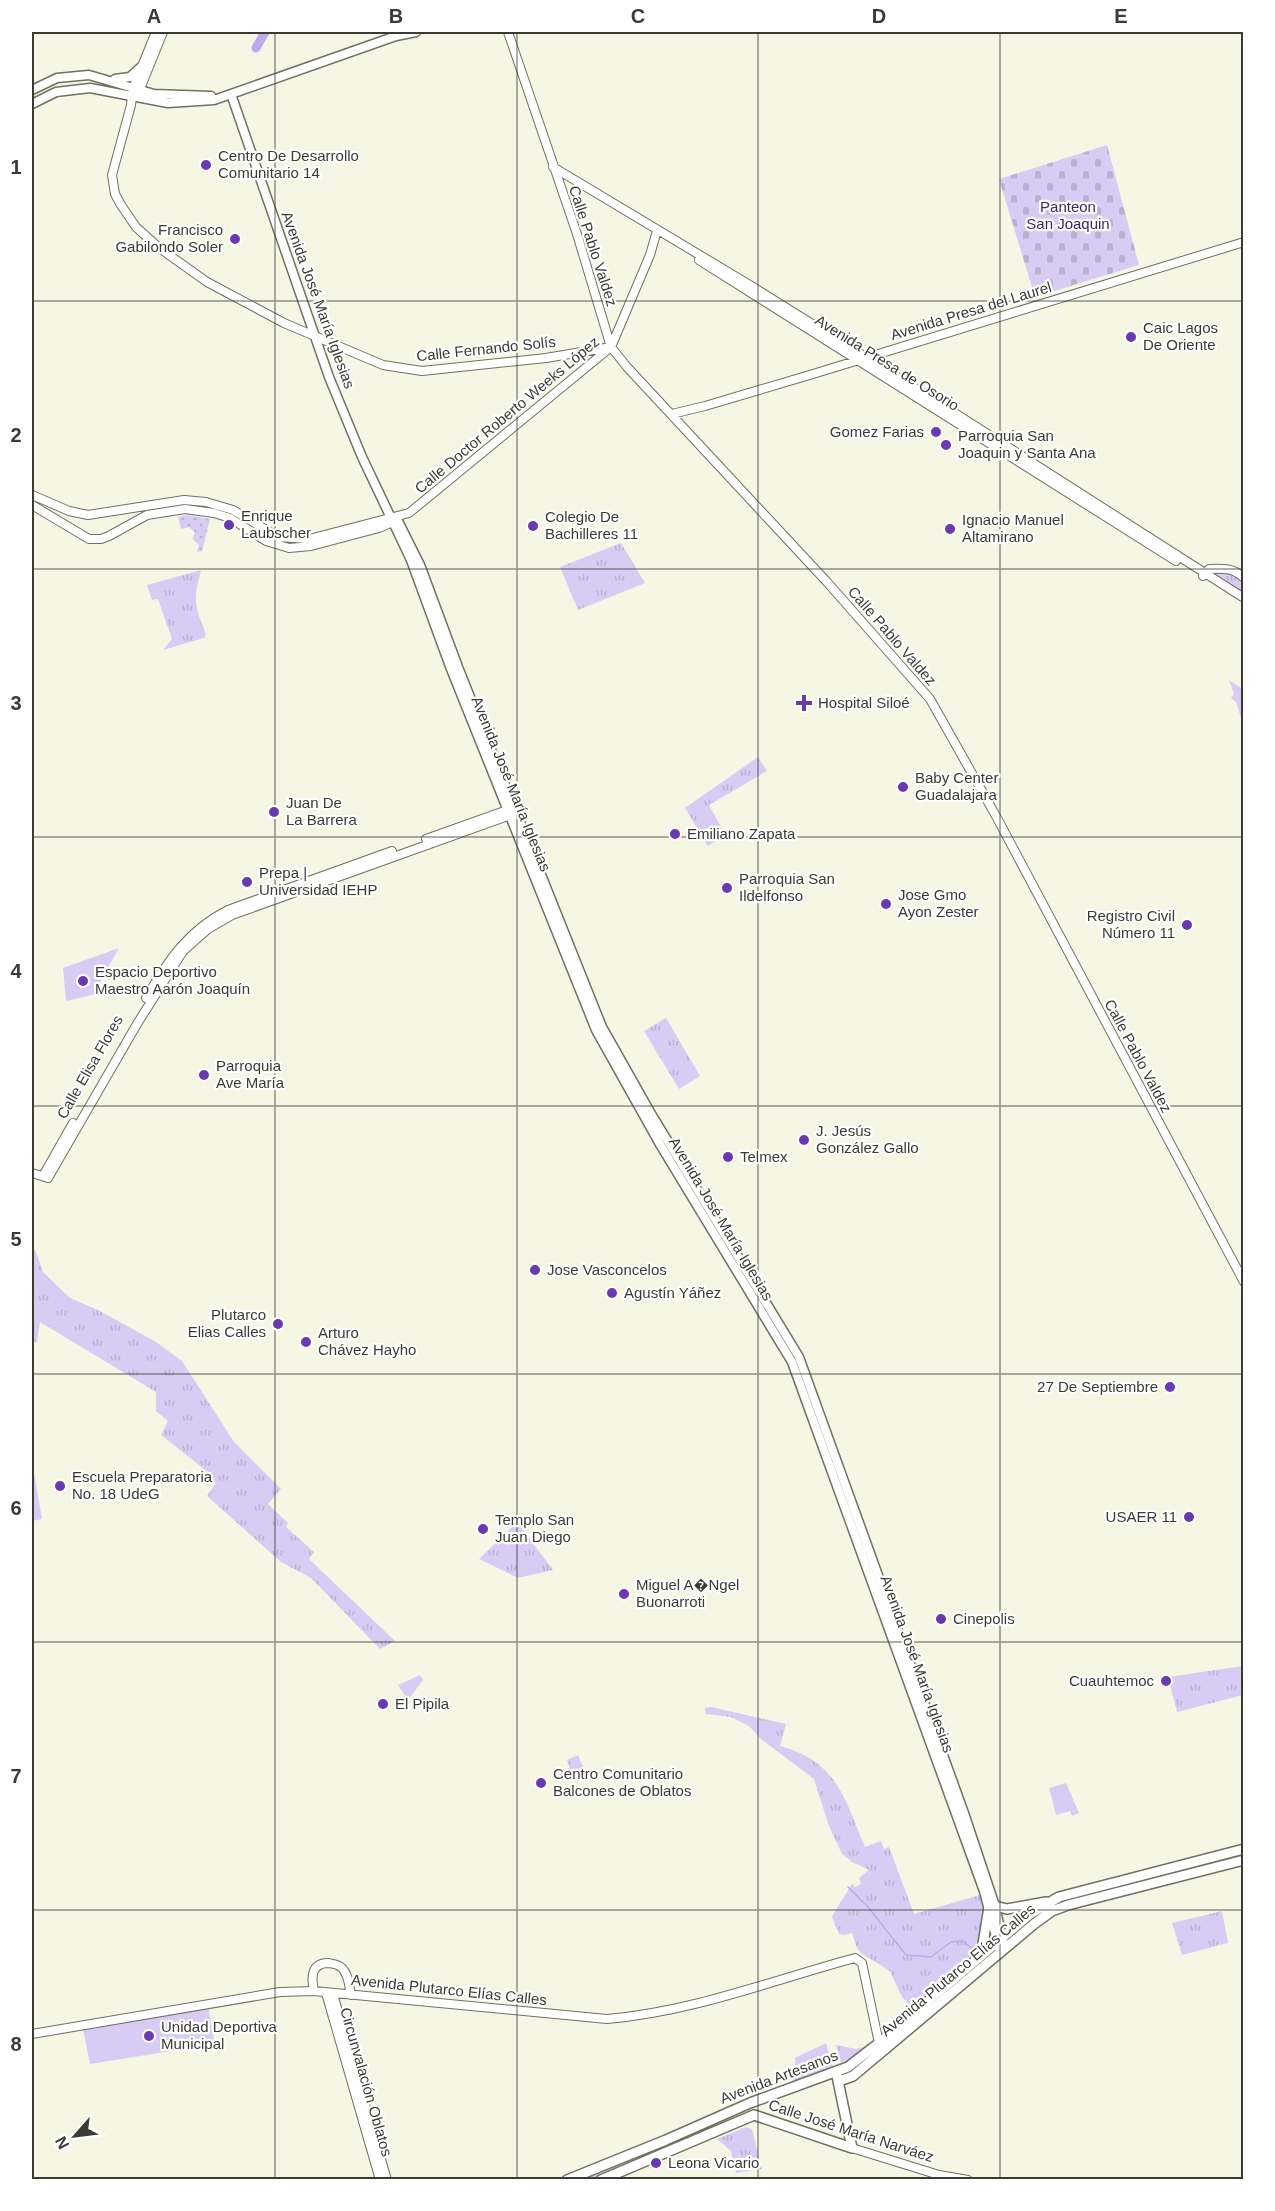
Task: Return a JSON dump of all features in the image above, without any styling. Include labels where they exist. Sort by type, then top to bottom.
[{"type":"main road","points":[[32,104],[56,92],[75,88],[134,95],[168,103],[219,98],[396,36],[416,32]]},
{"type":"main road","points":[[32,90],[57,78],[81,75],[124,79],[137,73],[142,66]]},
{"type":"main road","points":[[97,77],[134,95]]},
{"type":"main road","name":"Avenida José María Iglesias","points":[[231,94],[314,336],[362,457],[420,565],[512,811],[602,1027],[650,1112],[799,1357],[992,1906],[1001,1945]]},
{"type":"main road","name":"Avenida Plutarco Elías Calles","points":[[837,2077],[853,2076],[1048,1902],[1059,1897],[1244,1849]]},
{"type":"main road","name":"Avenida Plutarco Elías Calles","points":[[1001,1945],[1060,1908],[1244,1860]]},
{"type":"main road","points":[[981,1956],[992,1906],[1007,1909],[1048,1902]]},
{"type":"main road","name":"Avenida Artesanos","points":[[567,2180],[750,2103],[837,2077],[981,1956],[1001,1945]]},
{"type":"main road","points":[[837,2077],[852,2148]]},
{"type":"main road","name":"Avenida Artesanos","points":[[601,2180],[754,2115]]},
{"type":"main road","name":"Calle José María Narváez","points":[[754,2115],[852,2148]]},
{"type":"main road","points":[[631,2167],[640,2159],[664,2148],[666,2140]]},
{"type":"street","points":[[134,95],[142,66],[156,32]]},
{"type":"street","points":[[134,95],[163,32]]},
{"type":"street","name":"Calle Pablo Valdez","points":[[508,32],[577,234],[611,347],[827,582],[930,699],[996,816],[1244,1282]]},
{"type":"street","name":"Calle Fernando Solís","points":[[134,95],[112,175],[116,194],[131,220],[158,247],[207,282],[284,322],[382,365],[422,371],[546,358],[611,347]]},
{"type":"street","name":"Avenida Presa de Osorio","points":[[553,166],[856,361],[1244,598]]},
{"type":"street","name":"Avenida Presa de Osorio","points":[[654,231],[667,234],[865,358],[1203,575],[1244,604]]},
{"type":"street","name":"Calle Doctor Roberto Weeks López","points":[[393,518],[407,513],[611,347],[650,255],[654,231]]},
{"type":"street","name":"Avenida Presa del Laurel","points":[[672,414],[856,361],[1244,242]]},
{"type":"street","points":[[32,495],[69,511],[88,515],[184,500],[206,502],[233,510],[278,537],[293,539],[309,538],[393,518]]},
{"type":"street","points":[[32,505],[82,536],[95,539],[118,532],[147,515],[185,509],[230,518],[266,541],[289,548],[311,546],[393,518]]},
{"type":"street","points":[[1203,575],[1209,570],[1227,569],[1237,572],[1244,578]]},
{"type":"street","name":"Calle Elisa Flores","points":[[32,1173],[45,1177],[156,981],[178,948],[203,924],[228,910],[304,882],[512,811]]},
{"type":"street","name":"Avenida Plutarco Elías Calles","points":[[32,2034],[269,1994],[314,1991],[607,2019],[646,2016],[733,1994],[855,1958],[862,1963],[879,2043]]},
{"type":"street","points":[[314,1991],[312,1977],[316,1967],[323,1963],[334,1964],[343,1969],[347,1976],[351,1995]]},
{"type":"street","name":"Circunvalación Oblatos","points":[[330,1993],[380,2180]]},
{"type":"street","name":"Circunvalación Oblatos","points":[[330,1993],[387,2180]]},
{"type":"street","name":"Calle José María Narváez","points":[[852,2148],[942,2177],[968,2180]]},
{"type":"green space","name":"Panteon San Joaquin","points":[[1107,145],[1139,265],[1035,297],[999,179]]},
{"type":"green space","points":[[188,515],[210,519],[202,551],[197,552],[199,545],[193,539],[195,532],[189,527],[181,529],[178,517]]},
{"type":"green space","points":[[621,543],[645,583],[578,610],[560,567]]},
{"type":"green space","points":[[201,570],[196,603],[206,634],[204,638],[163,650],[172,639],[158,599],[152,600],[147,585]]},
{"type":"green space","points":[[1209,572],[1233,573],[1243,581],[1243,593]]},
{"type":"green space","points":[[1229,680],[1243,689],[1243,724],[1236,702],[1231,698],[1234,694]]},
{"type":"green space","points":[[758,757],[767,771],[709,805],[725,834],[708,846],[685,808]]},
{"type":"green space","name":"Espacio Deportivo Maestro Aarón Joaquín","points":[[119,948],[93,995],[66,1001],[63,968]]},
{"type":"green space","points":[[666,1018],[700,1076],[679,1089],[644,1031]]},
{"type":"green space","points":[[35,1249],[43,1272],[70,1298],[100,1311],[156,1342],[182,1361],[234,1442],[281,1489],[268,1504],[288,1523],[286,1527],[314,1552],[309,1559],[395,1641],[380,1649],[311,1578],[281,1562],[207,1496],[216,1483],[206,1476],[208,1472],[161,1435],[168,1421],[156,1411],[156,1392],[40,1322],[37,1342],[32,1343],[32,1256]]},
{"type":"green space","points":[[32,1461],[42,1519],[32,1521]]},
{"type":"green space","points":[[517,1522],[553,1570],[518,1578],[479,1559]]},
{"type":"green space","points":[[1243,1666],[1243,1695],[1177,1712],[1168,1677]]},
{"type":"green space","points":[[420,1675],[423,1680],[408,1700],[398,1685]]},
{"type":"green space","points":[[711,1707],[786,1724],[780,1746],[799,1753],[827,1772],[844,1798],[865,1847],[881,1841],[884,1849],[889,1847],[914,1914],[980,1895],[985,1910],[978,1952],[911,2007],[902,1997],[890,1971],[861,1953],[852,1933],[839,1934],[832,1917],[852,1884],[855,1887],[861,1884],[859,1878],[869,1870],[842,1854],[829,1826],[814,1779],[761,1739],[749,1726],[731,1717],[706,1714],[705,1708]]},
{"type":"green space","points":[[578,1755],[587,1777],[575,1782],[567,1760]]},
{"type":"green space","points":[[1066,1783],[1079,1813],[1072,1816],[1070,1811],[1056,1815],[1049,1788]]},
{"type":"green space","points":[[1222,1911],[1228,1943],[1182,1955],[1172,1923]]},
{"type":"green space","name":"Unidad Deportiva Municipal","points":[[208,2006],[215,2044],[90,2064],[83,2029]]},
{"type":"green space","points":[[826,2043],[833,2067],[791,2083],[795,2076],[795,2058]]},
{"type":"green space","points":[[872,2044],[862,2053],[841,2063],[836,2045],[856,2049]]},
{"type":"green space","points":[[746,2127],[752,2129],[762,2169],[736,2173],[731,2151],[717,2139]]},
{"type":"green space","points":[[664,2145],[617,2172],[596,2179],[580,2180]]},
{"type":"waterway","points":[[256,48],[265,32]]},
{"type":"waterway","points":[[848,1887],[868,1907],[906,1955],[931,1957],[951,1942],[963,1941],[976,1952]]},
{"type":"place","name":"Centro De Desarrollo Comunitario 14","points":[[206,165]]},
{"type":"place","name":"Francisco Gabilondo Soler","points":[[235,239]]},
{"type":"place","name":"Caic Lagos De Oriente","points":[[1131,337]]},
{"type":"place","name":"Gomez Farias","points":[[936,432]]},
{"type":"place","name":"Parroquia San Joaquin y Santa Ana","points":[[946,445]]},
{"type":"place","name":"Enrique Laubscher","points":[[229,525]]},
{"type":"place","name":"Colegio De Bachilleres 11","points":[[533,526]]},
{"type":"place","name":"Ignacio Manuel Altamirano","points":[[950,529]]},
{"type":"place","name":"Hospital Siloé","points":[[804,703]]},
{"type":"place","name":"Baby Center Guadalajara","points":[[903,787]]},
{"type":"place","name":"Juan De La Barrera","points":[[274,812]]},
{"type":"place","name":"Emiliano Zapata","points":[[675,834]]},
{"type":"place","name":"Prepa | Universidad IEHP","points":[[247,882]]},
{"type":"place","name":"Parroquia San Ildelfonso","points":[[727,888]]},
{"type":"place","name":"Jose Gmo Ayon Zester","points":[[886,904]]},
{"type":"place","name":"Registro Civil Número 11","points":[[1187,925]]},
{"type":"place","name":"Espacio Deportivo Maestro Aarón Joaquín","points":[[83,981]]},
{"type":"place","name":"Parroquia Ave María","points":[[204,1075]]},
{"type":"place","name":"J. Jesús González Gallo","points":[[804,1140]]},
{"type":"place","name":"Telmex","points":[[728,1157]]},
{"type":"place","name":"Jose Vasconcelos","points":[[535,1270]]},
{"type":"place","name":"Agustín Yáñez","points":[[612,1293]]},
{"type":"place","name":"Plutarco Elias Calles","points":[[278,1324]]},
{"type":"place","name":"Arturo Chávez Hayho","points":[[306,1342]]},
{"type":"place","name":"27 De Septiembre","points":[[1170,1387]]},
{"type":"place","name":"Escuela Preparatoria No. 18 UdeG","points":[[60,1486]]},
{"type":"place","name":"USAER 11","points":[[1189,1517]]},
{"type":"place","name":"Templo San Juan Diego","points":[[483,1529]]},
{"type":"place","name":"Miguel A�Ngel Buonarroti","points":[[624,1594]]},
{"type":"place","name":"Cinepolis","points":[[941,1619]]},
{"type":"place","name":"Cuauhtemoc","points":[[1166,1681]]},
{"type":"place","name":"El Pipila","points":[[383,1704]]},
{"type":"place","name":"Centro Comunitario Balcones de Oblatos","points":[[541,1783]]},
{"type":"place","name":"Unidad Deportiva Municipal","points":[[149,2036]]},
{"type":"place","name":"Leona Vicario","points":[[656,2163]]}]
